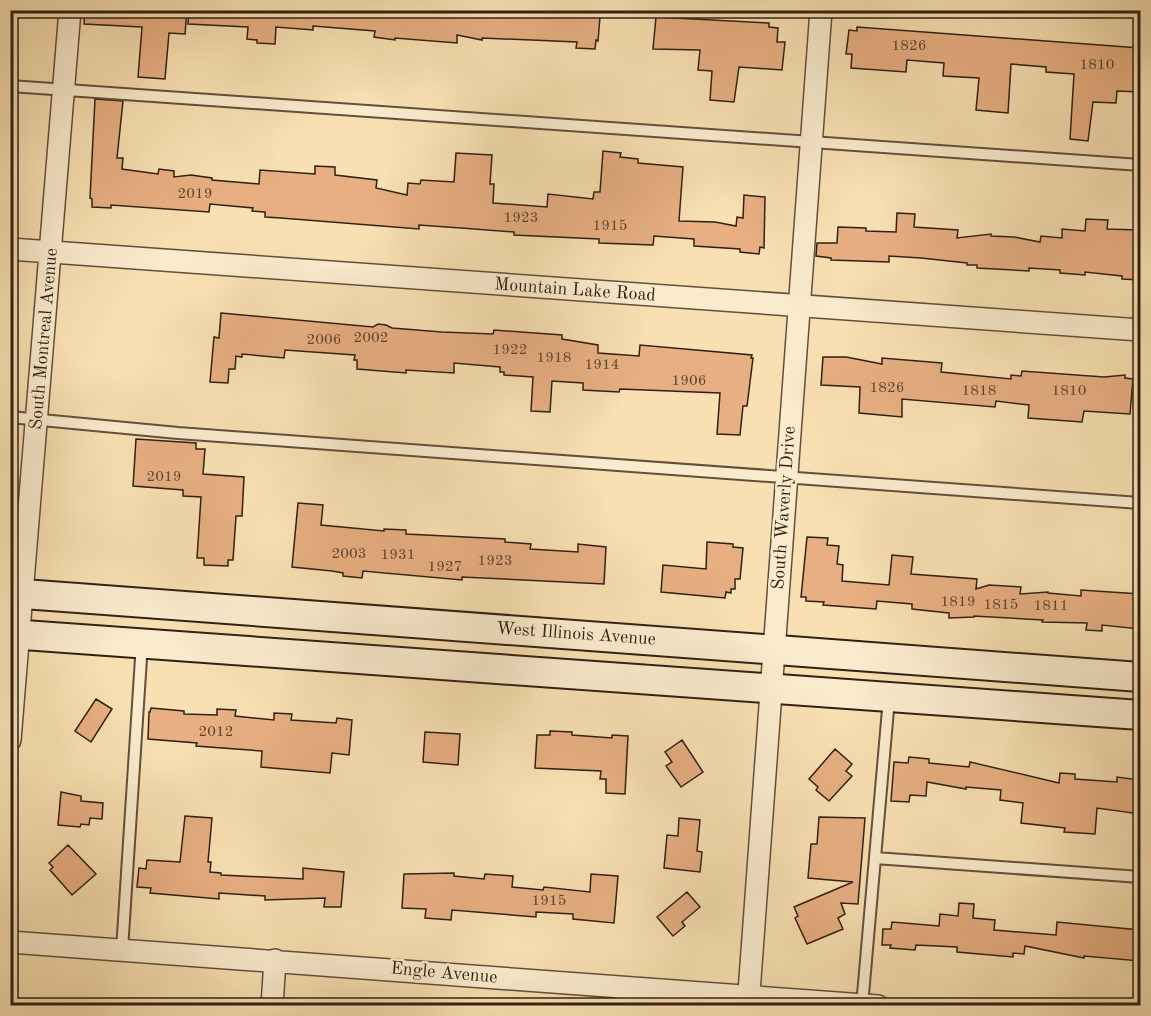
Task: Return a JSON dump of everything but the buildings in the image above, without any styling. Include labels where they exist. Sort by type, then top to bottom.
[{"type":"main road","name":"West Illinois Avenue","points":[[16,594],[1131,676]]},
{"type":"main road","points":[[397,662],[400,621]]},
{"type":"main road","points":[[14,634],[1129,715],[1131,676]]},
{"type":"street","name":"South Montreal Avenue","points":[[10,740],[16,594],[37,419],[70,10]]},
{"type":"street","name":"South Waverly Drive","points":[[748,1001],[821,10]]},
{"type":"street","name":"Mountain Lake Road","points":[[10,249],[1140,330]]},
{"type":"street","name":"Engle Avenue","points":[[10,942],[275,960],[622,996],[867,1005]]},
{"type":"street","points":[[272,1005],[275,960]]},
{"type":"lane","points":[[10,86],[1140,165]]},
{"type":"lane","points":[[10,417],[178,433],[1140,503]]},
{"type":"lane","points":[[122,950],[142,643]]},
{"type":"lane","points":[[867,1005],[875,858],[890,698]]},
{"type":"lane","points":[[875,858],[1140,877]]}]
